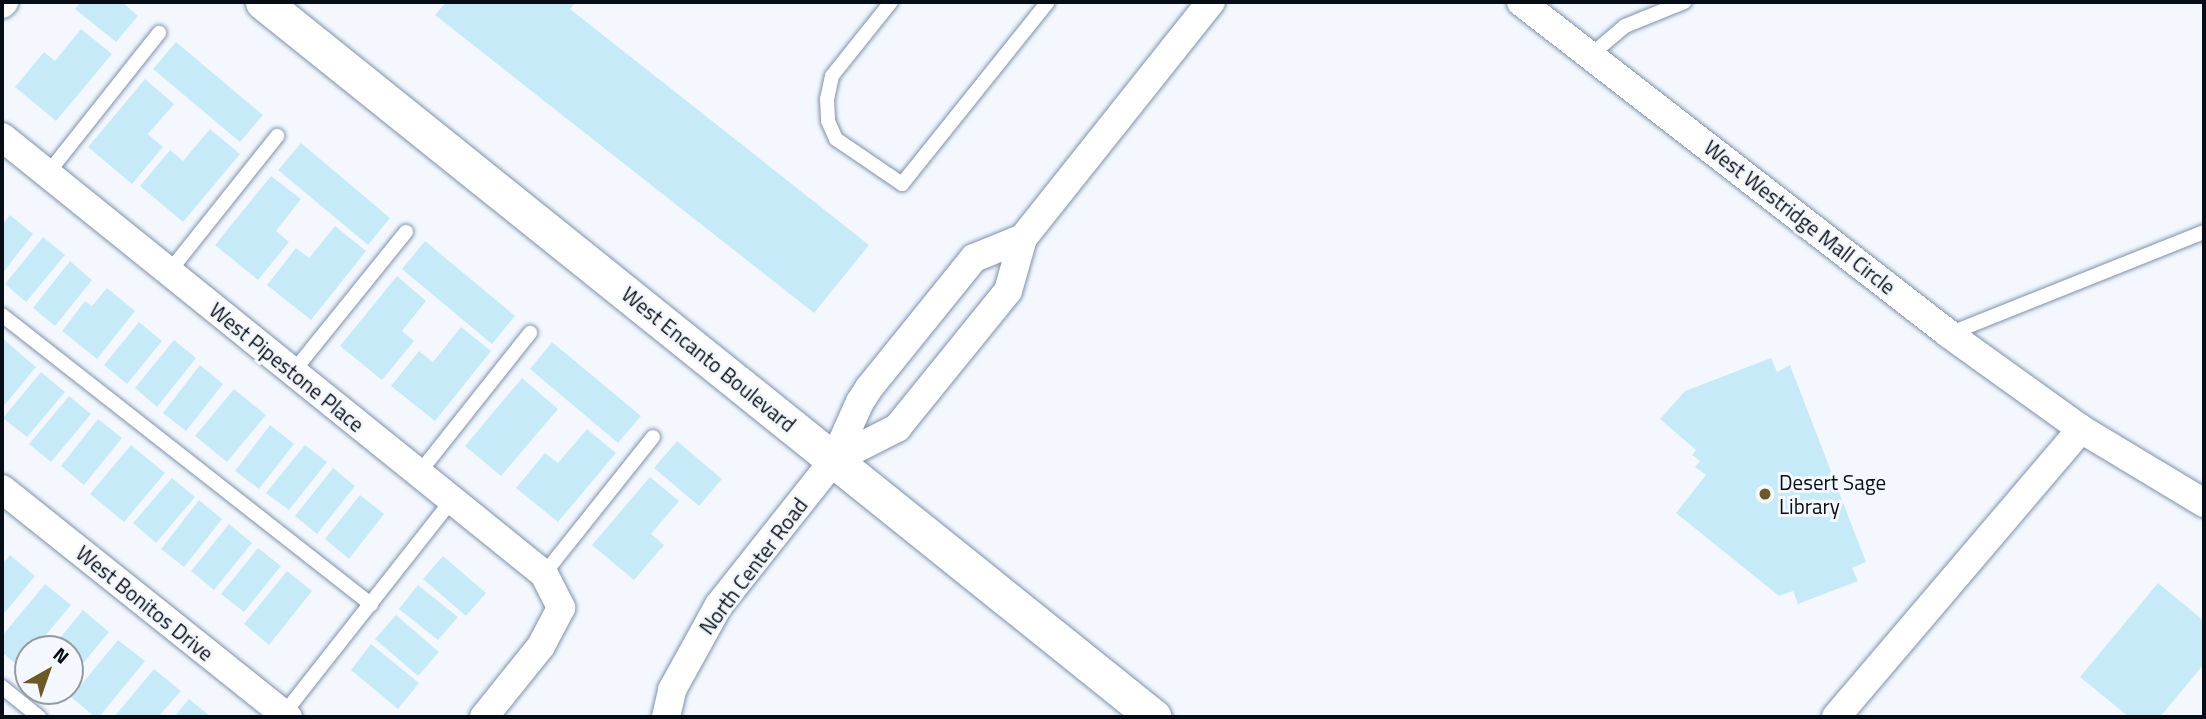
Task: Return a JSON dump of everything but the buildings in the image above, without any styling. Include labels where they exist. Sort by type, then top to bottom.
[{"type":"street","name":"West Encanto Boulevard","points":[[263,2],[1154,717]]},
{"type":"street","points":[[834,460],[897,428],[1008,291],[1023,237],[1211,2]]},
{"type":"street","name":"West Westridge Mall Circle","points":[[1521,2],[1592,54],[1950,334],[2081,429],[2204,503]]},
{"type":"street","name":"West Pipestone Place","points":[[2,136],[544,574],[561,608],[541,646],[484,717]]},
{"type":"street","points":[[834,460],[859,402],[974,258],[1023,237]]},
{"type":"street","points":[[1836,717],[2081,429]]},
{"type":"street","name":"North Center Road","points":[[666,717],[677,680],[719,605],[834,460]]},
{"type":"street","name":"West Bonitos Drive","points":[[2,489],[284,716]]},
{"type":"lane","points":[[891,2],[832,76],[827,99],[828,121],[836,139],[902,184],[1048,2]]},
{"type":"lane","points":[[1592,54],[1625,26],[1684,2]]},
{"type":"lane","points":[[48,173],[159,33]]},
{"type":"lane","points":[[169,272],[277,135]]},
{"type":"lane","points":[[293,372],[405,232]]},
{"type":"lane","points":[[1950,334],[2204,232]]},
{"type":"lane","points":[[2,315],[371,604]]},
{"type":"lane","points":[[419,474],[530,333]]},
{"type":"lane","points":[[544,574],[653,437]]},
{"type":"lane","points":[[284,716],[452,500]]},
{"type":"lane","points":[[2,687],[39,717]]},
{"type":"place","name":"Desert Sage Library","points":[[1765,494]]}]
